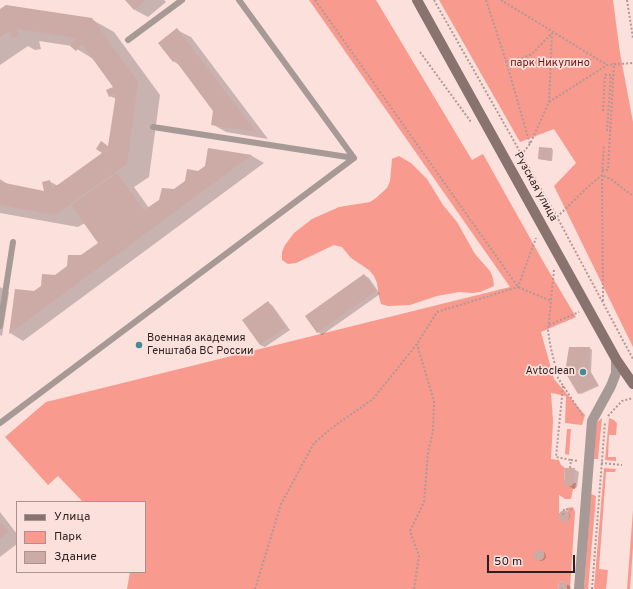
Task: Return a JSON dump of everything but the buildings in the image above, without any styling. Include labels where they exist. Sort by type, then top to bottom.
[{"type":"street","name":"Рузская улица","points":[[417,0],[616,359],[633,384]]},
{"type":"street","points":[[579,589],[592,421],[611,386],[616,373],[616,359]]},
{"type":"lane","points":[[128,40],[182,0]]},
{"type":"lane","points":[[239,0],[354,158]]},
{"type":"lane","points":[[153,127],[354,158]]},
{"type":"lane","points":[[0,423],[354,158]]},
{"type":"lane","points":[[0,326],[13,242]]},
{"type":"path","points":[[315,0],[518,287],[551,301]]},
{"type":"path","points":[[434,0],[557,217],[633,359]]},
{"type":"path","points":[[486,0],[506,61],[530,144]]},
{"type":"path","points":[[501,0],[552,33],[607,65]]},
{"type":"path","points":[[627,0],[633,38]]},
{"type":"path","points":[[521,155],[530,144],[549,102],[552,33]]},
{"type":"path","points":[[506,61],[520,59],[532,54],[552,33]]},
{"type":"path","points":[[549,102],[607,65],[614,63],[633,63]]},
{"type":"path","points":[[602,170],[608,170],[614,63]]},
{"type":"path","points":[[604,111],[605,75],[611,75],[607,130],[611,130]]},
{"type":"path","points":[[602,302],[602,170],[604,145]]},
{"type":"path","points":[[557,217],[590,185],[602,176]]},
{"type":"path","points":[[602,176],[612,180],[633,196]]},
{"type":"path","points":[[518,287],[537,236]]},
{"type":"path","points":[[554,267],[548,326],[551,351],[558,378],[583,416],[583,423]]},
{"type":"path","points":[[255,589],[281,504],[314,443],[333,427],[374,399],[417,344],[437,312],[518,287]]},
{"type":"path","points":[[548,326],[580,312]]},
{"type":"path","points":[[414,589],[419,556],[410,532],[424,502],[434,401],[417,344]]},
{"type":"path","points":[[563,385],[556,457],[581,462],[581,464]]},
{"type":"path","points":[[592,589],[605,420],[622,401],[633,398]]},
{"type":"path","points":[[570,468],[571,460]]},
{"type":"path","points":[[601,464],[622,465]]},
{"type":"path","points":[[563,516],[564,509],[577,511]]},
{"type":"green space","points":[[309,0],[376,0],[472,160],[483,154],[576,317],[541,332],[554,379],[585,415],[582,425],[565,423],[566,396],[551,393],[553,421],[551,459],[559,460],[561,465],[565,468],[564,480],[566,485],[571,486],[576,483],[571,499],[565,499],[559,495],[560,520],[565,521],[569,518],[567,508],[573,507],[575,512],[570,589],[567,589],[567,584],[562,581],[559,583],[558,589],[127,589],[130,573],[146,573],[146,501],[82,501],[58,476],[48,485],[5,437],[46,402],[510,287]]},
{"type":"green space","name":"парк Никулино","points":[[439,0],[613,0],[620,53],[633,122],[633,347],[554,186],[576,163],[554,129],[520,142]]},
{"type":"green space","points":[[399,156],[411,163],[427,179],[443,205],[457,222],[475,254],[490,271],[494,286],[480,292],[459,292],[437,296],[410,305],[388,306],[381,304],[377,283],[374,276],[369,270],[351,258],[342,247],[334,245],[296,263],[288,264],[282,260],[282,252],[285,245],[294,233],[312,219],[339,207],[370,202],[376,198],[387,188],[390,181],[392,159]]},
{"type":"green space","points":[[602,418],[598,459],[594,459],[596,423]]},
{"type":"green space","points":[[609,418],[617,423],[616,435],[609,435],[608,457],[616,457],[616,461],[605,460]]},
{"type":"green space","points":[[567,429],[571,429],[569,455],[565,454]]},
{"type":"green space","points":[[604,468],[616,469],[615,472],[606,472],[599,569],[608,570],[606,589],[594,589]]},
{"type":"green space","points":[[591,494],[596,496],[588,589],[584,589]]},
{"type":"green space","points":[[633,510],[633,547],[630,589],[627,589]]},
{"type":"place","name":"Военная академия Генштаба ВС России","points":[[139,345]]},
{"type":"place","name":"Avtoclean","points":[[583,372]]}]
